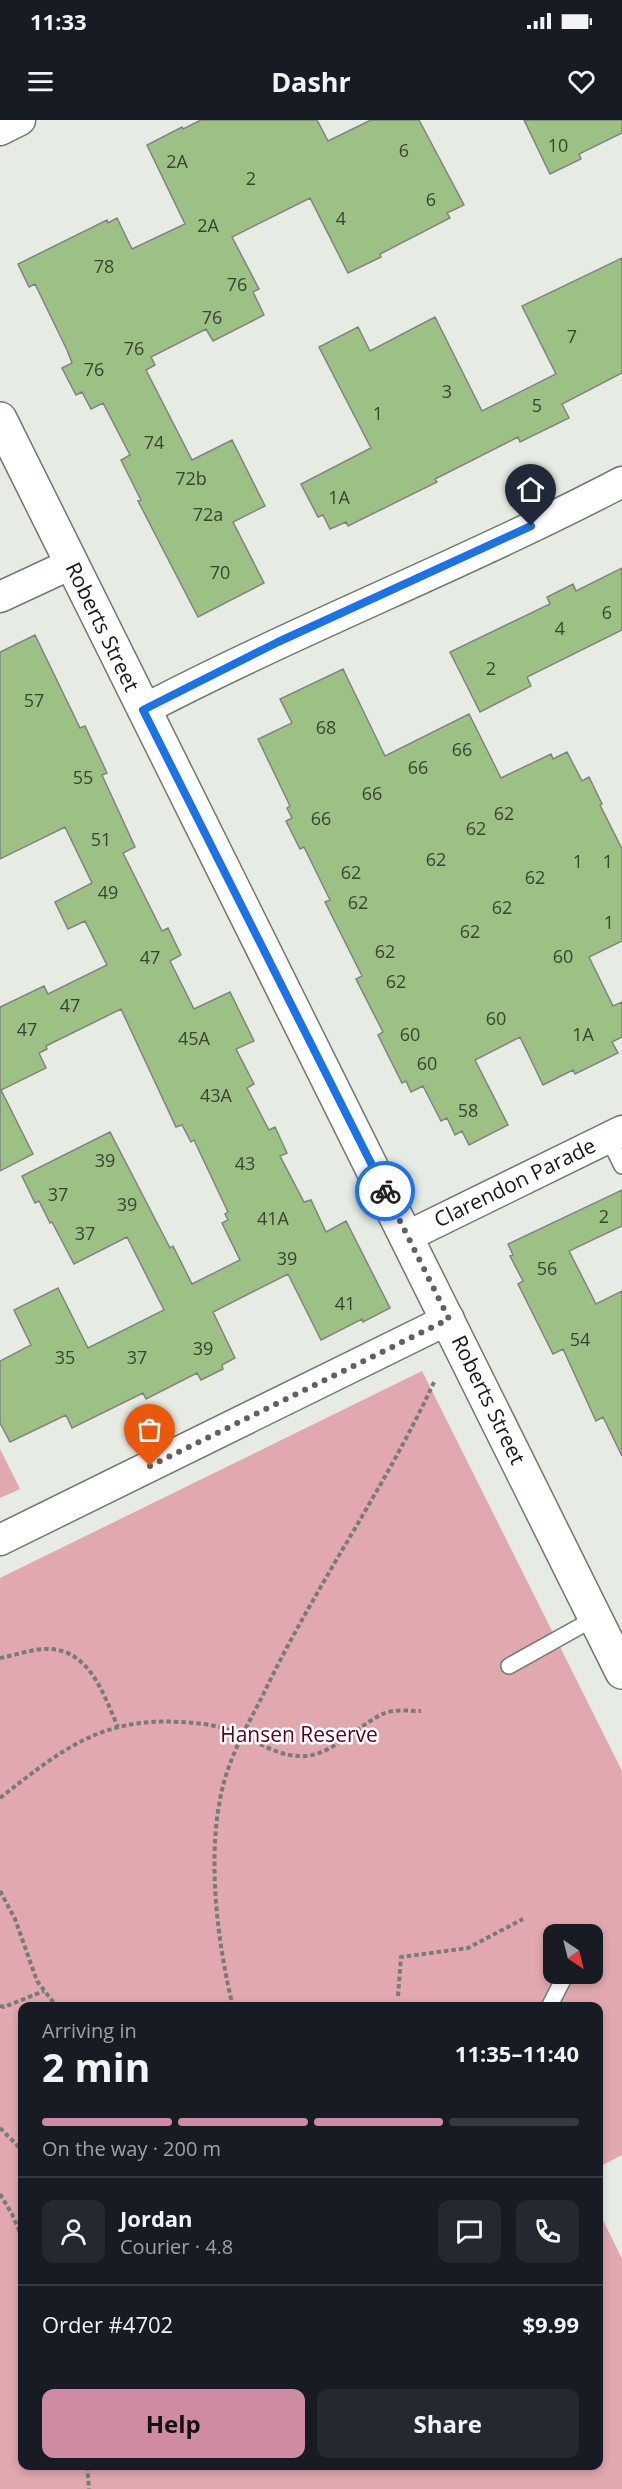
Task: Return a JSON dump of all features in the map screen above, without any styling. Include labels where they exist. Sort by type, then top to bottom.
[{"type":"street","points":[[0,130],[20,120]]},
{"type":"street","name":"Roberts Street","points":[[0,419],[143,710],[408,1236],[622,1672]]},
{"type":"street","points":[[143,710],[278,642],[489,546],[622,482]]},
{"type":"street","points":[[0,597],[71,564]]},
{"type":"street","name":"Clarendon Parade","points":[[408,1236],[615,1134]]},
{"type":"street","points":[[0,1540],[449,1319]]},
{"type":"lane","points":[[615,1134],[622,1166]]},
{"type":"lane","points":[[509,1666],[596,1618]]},
{"type":"lane","points":[[552,2002],[561,1984]]},
{"type":"path","points":[[231,2002],[219,1941],[216,1882],[217,1840],[223,1787],[243,1735],[286,1646],[400,1447],[435,1380]]},
{"type":"path","points":[[0,1658],[49,1648],[72,1654],[82,1662],[99,1684],[118,1726]]},
{"type":"path","points":[[0,1798],[24,1777],[80,1740],[118,1726],[166,1721],[192,1722],[216,1726],[243,1735],[280,1754],[306,1756],[321,1754],[365,1724],[388,1712],[422,1711]]},
{"type":"path","points":[[0,1891],[15,1919],[37,1981],[53,2002]]},
{"type":"path","points":[[398,1996],[401,1957],[468,1948],[523,1919]]},
{"type":"path","points":[[0,2006],[44,1991]]},
{"type":"path","points":[[0,2128],[18,2146]]},
{"type":"path","points":[[0,2194],[18,2228]]},
{"type":"path","points":[[87,2470],[88,2489]]},
{"type":"green space","name":"Hansen Reserve","points":[[422,1371],[622,1771],[622,2155],[603,2165],[603,2002],[18,2002],[18,2470],[603,2470],[603,2220],[622,2259],[622,2489],[0,2489],[0,1578]]},
{"type":"green space","points":[[0,1449],[20,1489],[0,1498]]},
{"type":"building","points":[[201,120],[317,120],[328,141],[371,120],[419,120],[464,205],[447,213],[450,218],[348,273],[310,198],[232,237],[259,289],[253,292],[264,315],[213,341],[206,329],[151,357],[155,365],[146,370],[192,460],[232,440],[265,506],[233,522],[264,583],[198,617],[138,501],[141,500],[121,460],[130,455],[103,403],[91,409],[82,392],[76,395],[62,368],[72,363],[67,350],[35,284],[29,287],[18,264],[107,220],[108,223],[117,218],[132,249],[185,224],[147,145]]},
{"type":"building","points":[[524,120],[622,120],[622,133],[579,154],[581,159],[550,174]]},
{"type":"building","points":[[622,258],[622,373],[562,404],[569,418],[520,442],[518,437],[435,479],[437,482],[348,526],[346,522],[330,529],[323,515],[318,517],[301,484],[371,448],[319,347],[358,327],[370,351],[435,317],[482,411],[556,374],[522,306]]},
{"type":"building","points":[[622,568],[622,630],[527,677],[531,686],[480,712],[450,652],[550,604],[547,597],[573,584],[576,591]]},
{"type":"building","points":[[35,635],[80,728],[85,726],[107,773],[102,775],[135,847],[123,853],[162,931],[168,928],[181,955],[170,961],[194,1009],[230,992],[254,1041],[236,1049],[254,1084],[247,1088],[269,1130],[275,1127],[287,1153],[280,1156],[304,1202],[311,1200],[326,1232],[346,1221],[390,1308],[363,1322],[362,1319],[321,1340],[288,1274],[213,1312],[235,1358],[222,1365],[223,1369],[201,1380],[197,1373],[146,1399],[143,1393],[72,1428],[66,1415],[10,1442],[0,1423],[0,1361],[31,1345],[14,1310],[58,1288],[88,1348],[164,1310],[127,1237],[74,1264],[39,1201],[35,1203],[22,1176],[110,1132],[170,1248],[173,1246],[192,1284],[240,1260],[222,1223],[228,1220],[225,1214],[228,1212],[194,1140],[191,1142],[182,1125],[176,1127],[121,1009],[46,1046],[47,1049],[39,1053],[46,1068],[1,1090],[33,1154],[0,1171],[0,1007],[44,986],[48,994],[107,965],[85,921],[68,929],[55,902],[92,883],[65,827],[0,859],[0,652]]},
{"type":"building","points":[[343,669],[385,756],[469,714],[501,778],[551,754],[553,759],[567,752],[582,781],[589,777],[622,849],[622,941],[589,957],[613,1006],[622,1002],[622,1037],[612,1042],[618,1053],[575,1074],[573,1070],[543,1085],[520,1037],[475,1060],[508,1125],[469,1145],[462,1131],[455,1135],[447,1118],[441,1121],[423,1086],[411,1092],[406,1081],[402,1083],[378,1035],[383,1032],[356,979],[362,976],[325,902],[330,900],[304,847],[300,849],[286,821],[292,818],[287,808],[290,806],[258,739],[292,723],[280,699]]},
{"type":"building","points":[[622,1190],[622,1226],[569,1251],[596,1304],[622,1291],[622,1456],[603,1417],[596,1421],[563,1349],[553,1354],[518,1284],[523,1281],[510,1256],[513,1255],[508,1244]]},
{"type":"way so far","points":[[150,1466],[449,1319],[385,1191]]},
{"type":"route","points":[[385,1191],[143,710],[278,642],[531,526]]}]
